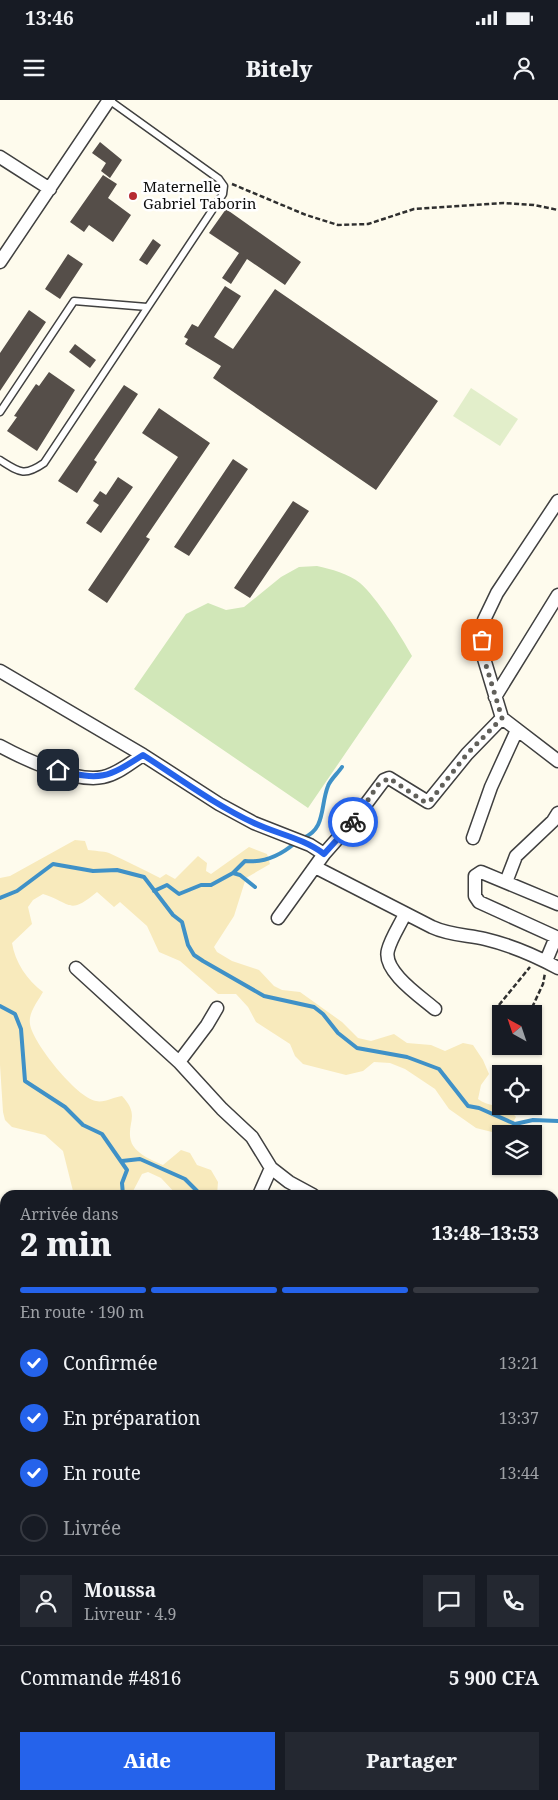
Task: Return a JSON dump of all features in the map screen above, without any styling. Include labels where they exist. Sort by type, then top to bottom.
[{"type":"street","points":[[0,262],[109,100]]},
{"type":"street","points":[[0,157],[50,189]]},
{"type":"street","points":[[558,501],[497,593],[484,620],[482,652],[502,718],[558,762]]},
{"type":"street","points":[[495,697],[558,595]]},
{"type":"street","points":[[0,671],[143,755],[219,804],[254,823],[310,845],[324,854]]},
{"type":"street","points":[[278,918],[324,854],[354,820],[384,780],[389,778],[428,802],[467,754],[502,718]]},
{"type":"street","points":[[473,838],[491,787],[517,730]]},
{"type":"street","points":[[0,746],[19,757],[84,777],[101,778],[116,772],[143,755]]},
{"type":"street","points":[[506,882],[516,856],[556,819]]},
{"type":"street","points":[[315,867],[444,933],[486,939],[541,959],[558,968]]},
{"type":"street","points":[[541,959],[557,938],[476,899],[475,876],[481,872],[558,904]]},
{"type":"street","points":[[405,914],[387,951],[388,962],[406,984],[435,1009]]},
{"type":"street","points":[[76,968],[179,1062],[222,1109],[252,1137],[271,1168],[289,1182],[304,1190]]},
{"type":"street","points":[[179,1062],[202,1033],[217,1008]]},
{"type":"street","points":[[261,1190],[271,1168]]},
{"type":"lane","points":[[0,460],[18,472],[31,472],[44,463],[223,194],[224,186],[219,179],[109,100]]},
{"type":"lane","points":[[0,412],[74,301],[147,307]]},
{"type":"path","points":[[219,179],[306,215],[338,225],[368,224],[414,209],[486,204],[534,205],[558,210]]},
{"type":"path","points":[[500,1005],[541,959]]},
{"type":"path","points":[[534,1005],[543,984],[541,959]]},
{"type":"green space","points":[[471,388],[518,419],[500,446],[453,416]]},
{"type":"green space","points":[[317,566],[345,574],[360,583],[381,607],[412,656],[308,808],[134,689],[186,614],[208,603],[226,610],[244,607],[281,577],[299,567]]},
{"type":"sand","points":[[75,840],[85,841],[88,850],[109,853],[160,878],[166,874],[175,879],[198,856],[207,863],[206,871],[211,874],[249,847],[267,854],[270,864],[246,878],[234,916],[214,947],[217,952],[232,961],[259,970],[274,986],[282,990],[300,992],[342,1022],[358,1038],[371,1041],[394,1034],[407,1043],[431,1045],[445,1051],[463,1043],[473,1045],[483,1060],[489,1074],[481,1085],[478,1099],[492,1105],[492,1115],[514,1115],[516,1117],[511,1125],[492,1125],[492,1132],[476,1128],[449,1109],[435,1089],[405,1069],[390,1063],[374,1062],[363,1071],[346,1075],[303,1064],[295,1056],[290,1044],[256,1022],[248,1007],[236,994],[218,994],[180,961],[159,952],[147,926],[120,902],[114,907],[97,892],[75,906],[65,904],[43,894],[33,900],[28,907],[32,924],[12,943],[16,957],[23,970],[43,992],[30,1016],[30,1024],[38,1043],[67,1080],[88,1098],[96,1101],[106,1101],[122,1096],[128,1103],[132,1114],[131,1141],[140,1153],[163,1165],[181,1150],[190,1153],[197,1165],[211,1170],[218,1182],[217,1190],[172,1190],[161,1178],[148,1172],[142,1174],[134,1190],[73,1190],[63,1151],[45,1135],[12,1127],[5,1120],[3,1112],[0,1065],[0,878],[10,876]]},
{"type":"building","points":[[100,142],[122,160],[110,178],[101,171],[106,163],[92,153]]},
{"type":"building","points":[[103,175],[117,184],[108,198],[131,215],[113,242],[89,225],[84,232],[70,222]]},
{"type":"building","points":[[226,209],[301,262],[285,285],[247,259],[231,284],[222,278],[239,253],[209,233]]},
{"type":"building","points":[[153,239],[161,245],[147,265],[139,260]]},
{"type":"building","points":[[68,254],[83,264],[60,299],[45,289]]},
{"type":"building","points":[[225,286],[241,296],[214,337],[233,349],[275,289],[438,401],[376,490],[213,378],[221,366],[185,344],[188,339],[184,337],[192,324],[198,327]]},
{"type":"building","points":[[29,310],[46,322],[0,391],[0,353]]},
{"type":"building","points":[[75,344],[96,360],[90,368],[69,352]]},
{"type":"building","points":[[49,372],[75,390],[37,451],[7,431],[17,417],[14,416],[36,384],[39,386]]},
{"type":"building","points":[[124,385],[138,394],[94,460],[97,462],[77,493],[58,481]]},
{"type":"building","points":[[159,408],[210,443],[146,537],[150,539],[107,603],[88,590],[178,457],[142,433]]},
{"type":"building","points":[[233,459],[248,469],[189,556],[174,547]]},
{"type":"building","points":[[118,477],[133,487],[101,533],[86,523],[99,505],[93,501],[100,491],[106,495]]},
{"type":"building","points":[[293,501],[309,511],[250,598],[234,588]]},
{"type":"waterway","points":[[303,838],[310,834],[319,823],[330,781],[342,767]]},
{"type":"waterway","points":[[233,873],[245,861],[259,861],[272,857],[295,843]]},
{"type":"waterway","points":[[0,898],[17,891],[53,864],[93,871],[117,870],[144,877],[173,915],[182,922],[188,945],[194,955],[203,961],[264,996],[314,1007],[323,1014],[338,1033],[357,1048],[407,1057],[439,1069],[468,1106],[479,1108],[515,1124],[533,1120],[558,1121]]},
{"type":"waterway","points":[[154,891],[167,885],[179,894],[201,885],[211,885],[233,873],[240,875],[255,887]]},
{"type":"waterway","points":[[0,1006],[15,1014],[21,1029],[25,1081],[65,1107],[83,1125],[102,1134],[127,1170],[122,1183],[123,1190]]},
{"type":"waterway","points":[[122,1161],[140,1159],[185,1179],[196,1190]]},
{"type":"way so far","points":[[353,822],[378,785],[389,778],[425,802],[430,801],[467,754],[502,718],[482,652],[482,640]]},
{"type":"place","name":"Maternelle Gabriel Taborin","points":[[133,196]]},
{"type":"route","points":[[58,770],[84,777],[101,778],[116,772],[143,755],[219,804],[254,823],[310,845],[324,854],[353,822]]}]
